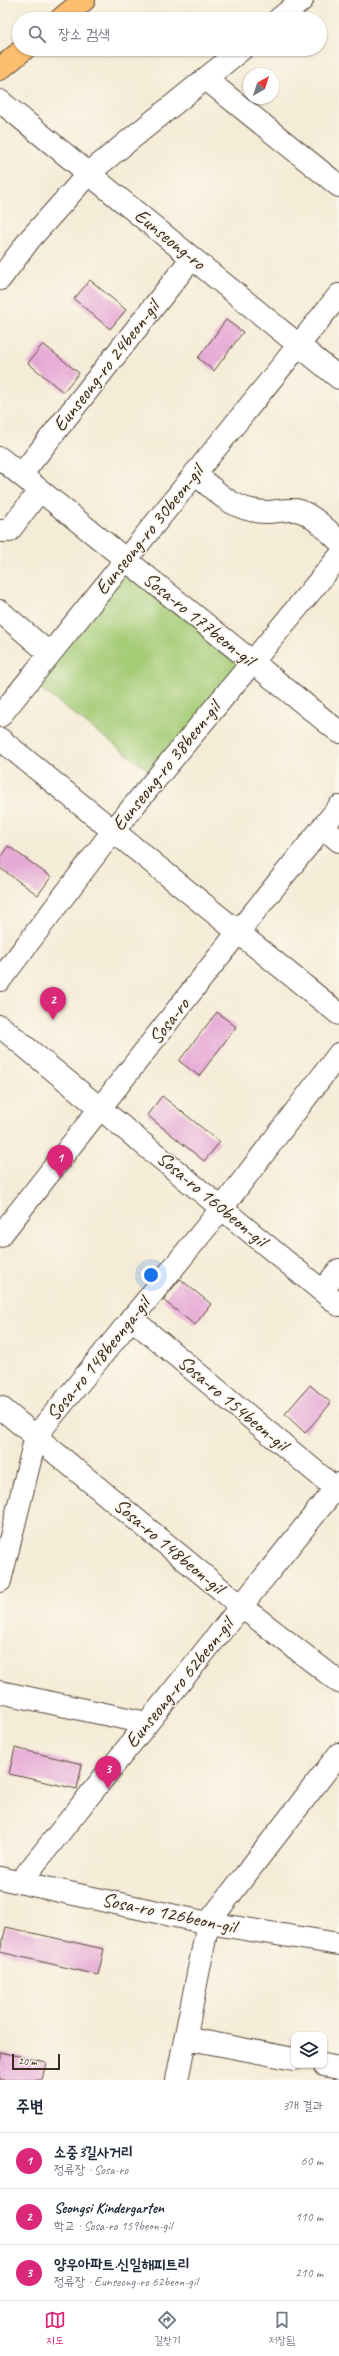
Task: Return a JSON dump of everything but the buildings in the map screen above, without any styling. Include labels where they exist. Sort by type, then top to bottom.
[{"type":"main road","points":[[69,12],[84,0]]},
{"type":"main road","points":[[0,69],[16,56]]},
{"type":"street","points":[[287,12],[302,0]]},
{"type":"street","points":[[0,279],[30,239],[89,174],[234,56]]},
{"type":"street","points":[[206,79],[339,186]]},
{"type":"street","name":"Eunseong-ro","points":[[0,101],[339,378]]},
{"type":"street","name":"Eunseong-ro 24beon-gil","points":[[21,475],[192,258]]},
{"type":"street","name":"Eunseong-ro 30beon-gil","points":[[0,716],[339,295]]},
{"type":"street","name":"Sosa-ro 177beon-gil","points":[[0,458],[339,732]]},
{"type":"street","points":[[195,473],[224,499],[236,506],[247,510],[265,512],[299,511],[307,514],[339,541]]},
{"type":"street","points":[[0,531],[8,531],[40,490]]},
{"type":"street","name":"Eunseong-ro 38beon-gil","points":[[0,980],[113,831],[339,557]]},
{"type":"street","points":[[0,613],[50,654]]},
{"type":"street","points":[[0,739],[339,1014]]},
{"type":"street","name":"Sosa-ro","points":[[0,1236],[102,1108],[238,932],[339,807]]},
{"type":"street","points":[[323,827],[339,841]]},
{"type":"street","name":"Sosa-ro 160beon-gil","points":[[0,1026],[102,1108],[339,1305]]},
{"type":"street","name":"Sosa-ro 148beonga-gil","points":[[36,1436],[222,1208],[339,1054]]},
{"type":"street","points":[[322,1291],[339,1270]]},
{"type":"street","name":"Sosa-ro 154beon-gil","points":[[131,1318],[337,1486]]},
{"type":"street","name":"Sosa-ro 148beon-gil","points":[[0,1407],[241,1606],[339,1682]]},
{"type":"street","points":[[0,1581],[36,1436]]},
{"type":"street","name":"Eunseong-ro 62beon-gil","points":[[10,1880],[147,1724],[337,1486]]},
{"type":"street","points":[[0,1692],[147,1724]]},
{"type":"street","points":[[177,2080],[208,1923],[339,1754]]},
{"type":"street","name":"Sosa-ro 126beon-gil","points":[[10,1880],[208,1923],[339,1944]]},
{"type":"street","points":[[185,2038],[291,2058]]},
{"type":"street","points":[[327,2066],[339,2068]]},
{"type":"green space","points":[[126,560],[252,662],[157,777],[29,680]]},
{"type":"place","name":"Seongsi Kindergarten","points":[[53,1020]]},
{"type":"place","name":"소중3길사거리","points":[[60,1178]]},
{"type":"place","name":"양우아파트.신일해피트리","points":[[108,1789]]}]
